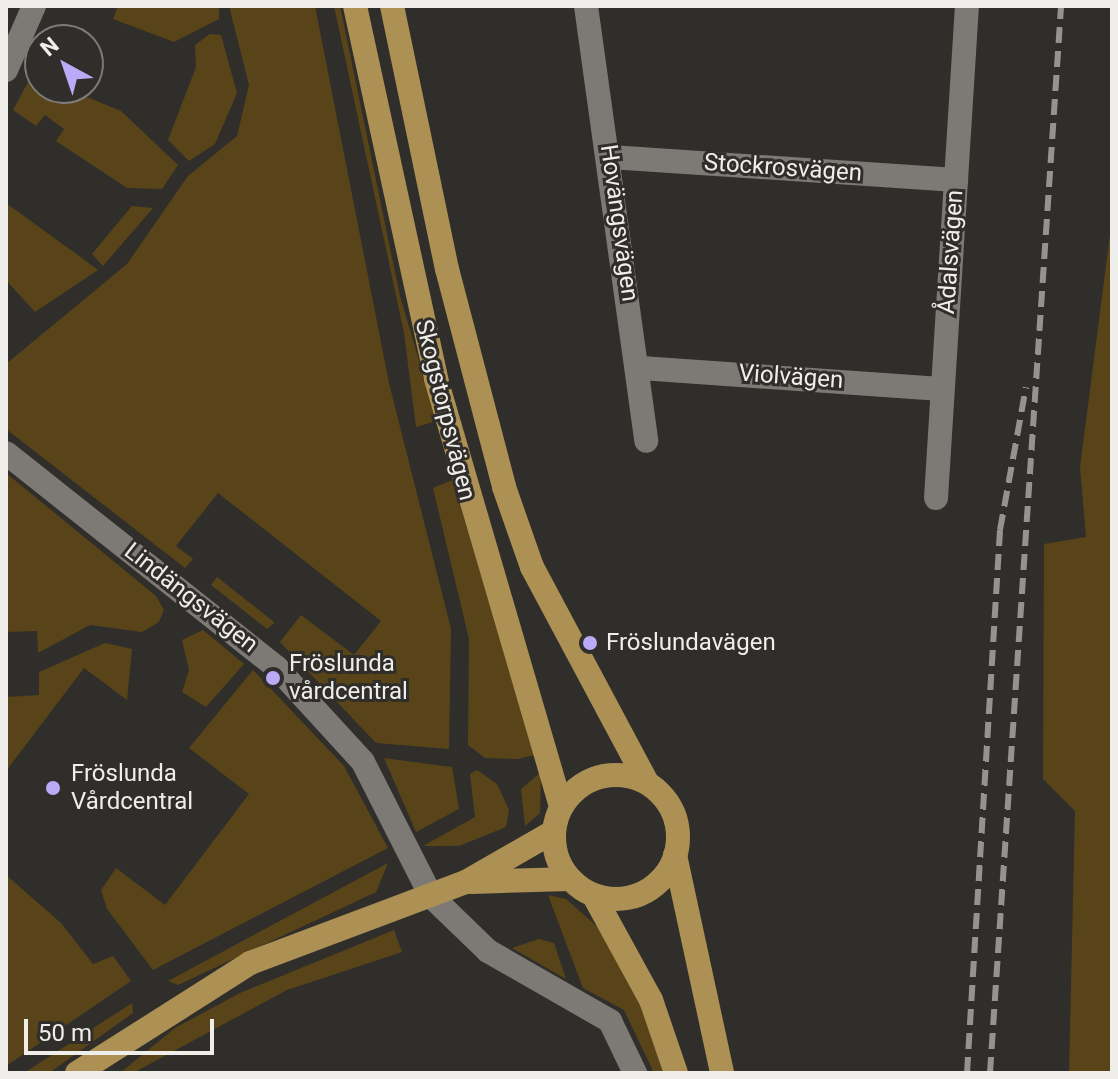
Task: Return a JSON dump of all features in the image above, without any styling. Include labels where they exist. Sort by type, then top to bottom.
[{"type":"main road","name":"Skogstorpsvägen","points":[[355,6],[436,379],[561,807]]},
{"type":"main road","name":"Skogstorpsvägen","points":[[392,6],[447,269],[504,487],[532,567],[647,782]]},
{"type":"main road","points":[[676,1073],[651,1000],[594,896],[570,879],[553,832],[561,807],[594,778],[621,774],[647,782],[676,820],[675,855],[722,1073]]},
{"type":"main road","points":[[77,1073],[250,963],[466,882],[553,832]]},
{"type":"main road","points":[[594,896],[620,899],[645,891],[675,855]]},
{"type":"main road","points":[[466,882],[570,879]]},
{"type":"street","points":[[6,70],[34,6]]},
{"type":"street","name":"Hovängsvägen","points":[[586,6],[641,368],[646,441]]},
{"type":"street","name":"Ådalsvägen","points":[[936,498],[967,6]]},
{"type":"street","name":"Stockrosvägen","points":[[610,157],[956,180]]},
{"type":"street","name":"Violvägen","points":[[641,368],[941,389]]},
{"type":"street","name":"Lindängsvägen","points":[[6,453],[240,635],[308,699],[363,762],[431,896],[488,951],[610,1021],[635,1073]]},
{"type":"shaded area","points":[[118,6],[219,6],[219,19],[174,42],[113,19]]},
{"type":"shaded area","points":[[229,6],[315,6],[389,383],[451,629],[449,749],[376,743],[280,642],[301,615],[354,655],[381,621],[218,493],[176,546],[193,559],[185,568],[6,429],[6,364],[127,264],[188,176],[237,136],[249,85]]},
{"type":"shaded area","points":[[334,6],[340,6],[400,296],[437,421],[416,427],[404,333]]},
{"type":"shaded area","points":[[210,34],[221,35],[237,93],[215,144],[189,161],[168,140],[196,67],[195,45]]},
{"type":"shaded area","points":[[24,90],[24,104],[104,104],[121,111],[178,165],[162,189],[127,188],[56,141],[64,129],[45,115],[36,126],[13,110]]},
{"type":"shaded area","points":[[6,203],[98,270],[35,312],[6,280]]},
{"type":"shaded area","points":[[132,206],[153,208],[103,266],[92,254]]},
{"type":"shaded area","points":[[1112,219],[1112,1073],[1069,1073],[1075,811],[1043,779],[1044,544],[1086,537],[1080,467]]},
{"type":"shaded area","points":[[6,473],[156,596],[164,610],[159,622],[142,632],[90,625],[38,653],[37,631],[6,632]]},
{"type":"shaded area","points":[[455,479],[539,754],[518,759],[485,758],[468,745],[469,639],[433,488]]},
{"type":"shaded area","points":[[217,577],[274,623],[267,629],[211,585]]},
{"type":"shaded area","points":[[203,630],[244,664],[206,707],[182,692],[189,670],[182,640]]},
{"type":"shaded area","points":[[105,643],[132,649],[127,700],[84,668],[6,771],[6,697],[39,695],[39,672]]},
{"type":"shaded area","points":[[253,670],[344,766],[388,848],[153,970],[107,909],[101,890],[116,868],[165,905],[249,794],[189,748]]},
{"type":"shaded area","points":[[384,758],[452,767],[459,809],[416,832]]},
{"type":"shaded area","points":[[477,770],[497,784],[509,810],[506,827],[459,846],[423,846],[475,817],[470,774]]},
{"type":"shaded area","points":[[541,772],[540,813],[525,826],[521,789]]},
{"type":"shaded area","points":[[388,863],[376,892],[178,985],[168,981]]},
{"type":"shaded area","points":[[6,875],[61,923],[93,964],[113,956],[131,981],[6,1066]]},
{"type":"shaded area","points":[[548,895],[566,899],[602,931],[642,1001],[663,1073],[654,1073],[624,1010],[583,988]]},
{"type":"shaded area","points":[[394,930],[402,952],[287,990],[133,1073],[120,1073],[175,1028],[240,993]]},
{"type":"shaded area","points":[[539,939],[554,943],[566,979],[512,948]]},
{"type":"shaded area","points":[[132,1003],[133,1013],[49,1073],[24,1073]]},
{"type":"railway","points":[[990,1073],[1061,6]]},
{"type":"railway","points":[[967,1073],[1000,530],[1026,387]]},
{"type":"place","name":"Fröslundavägen","points":[[590,643]]},
{"type":"place","name":"Fröslunda vårdcentral","points":[[273,678]]},
{"type":"place","name":"Fröslunda Vårdcentral","points":[[53,788]]}]
